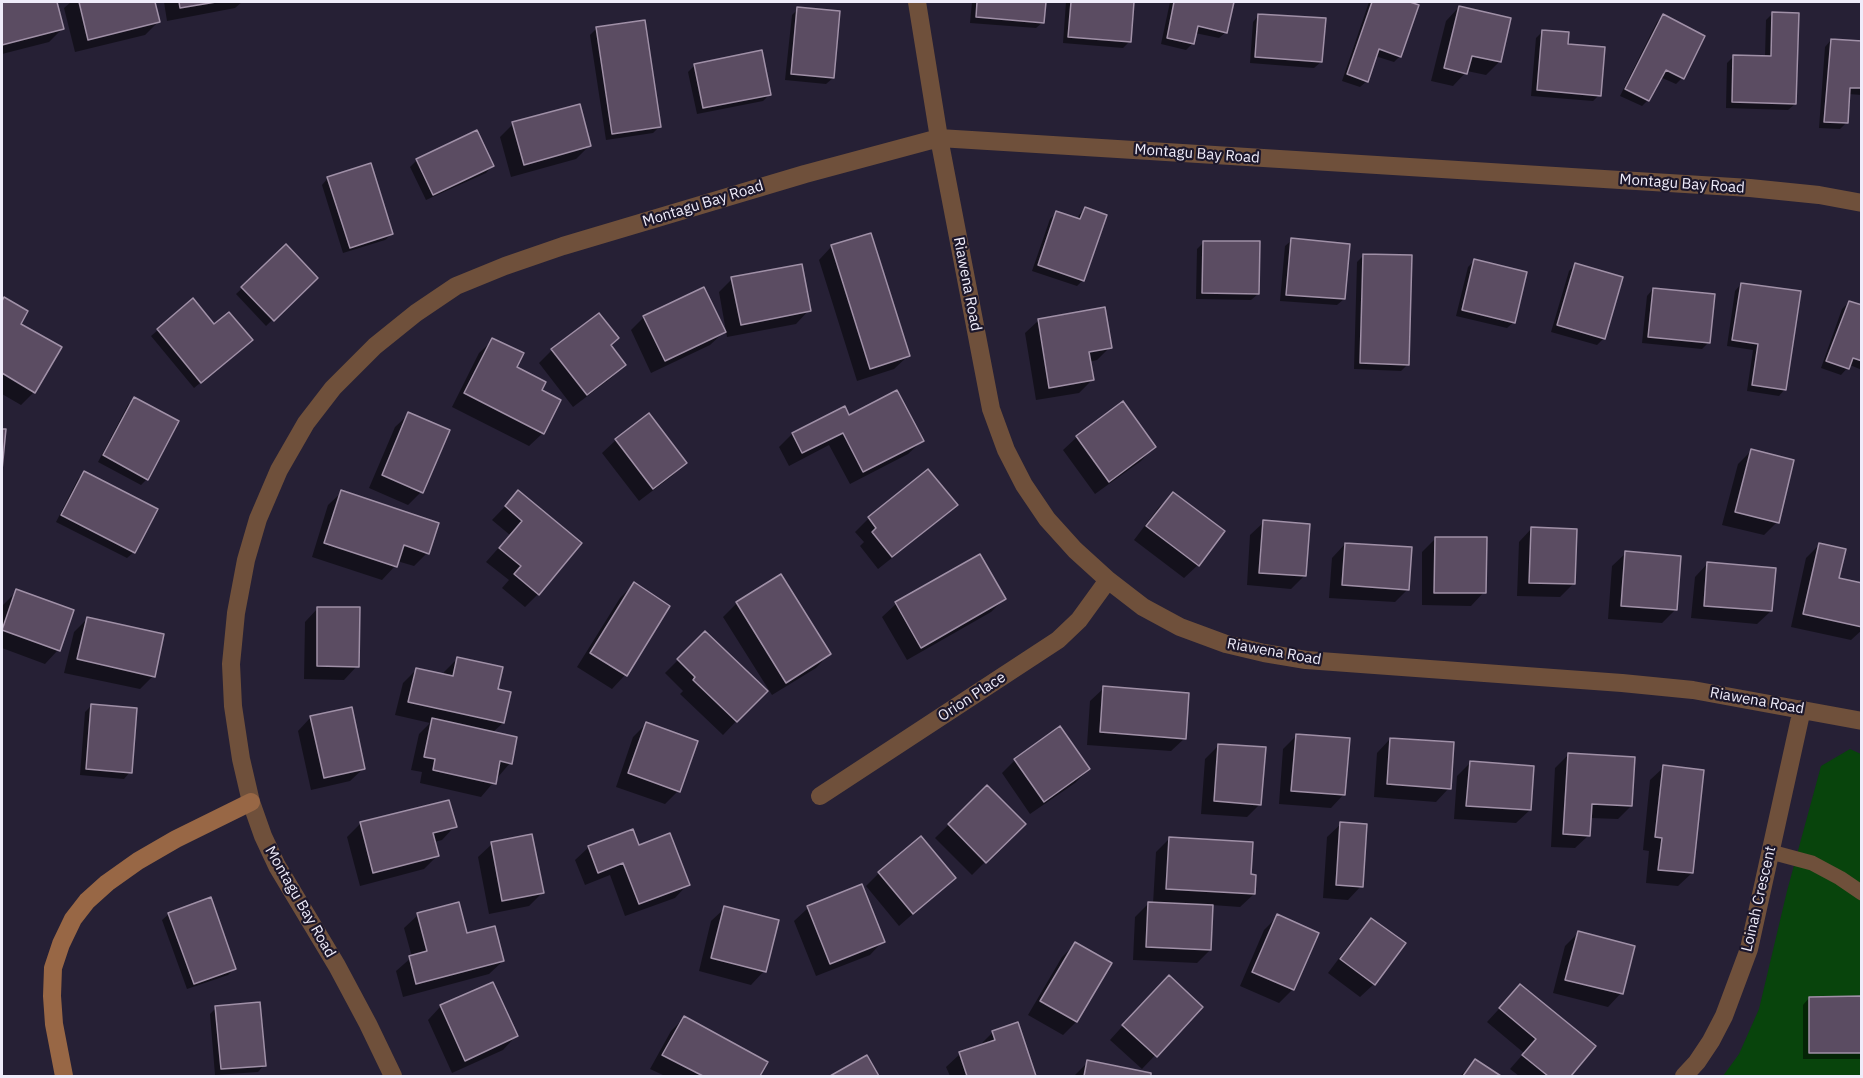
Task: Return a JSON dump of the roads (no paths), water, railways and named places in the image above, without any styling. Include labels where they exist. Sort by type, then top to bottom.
[{"type":"main road","points":[[64,1077],[54,1024],[53,968],[73,919],[100,889],[138,861],[176,839],[251,802]]},
{"type":"street","name":"Riawena Road","points":[[917,2],[939,138],[985,382],[991,409],[1006,450],[1024,485],[1047,519],[1075,550],[1143,607],[1180,627],[1226,644],[1306,660],[1693,690],[1862,721]]},
{"type":"street","name":"Montagu Bay Road","points":[[393,1077],[368,1023],[277,866],[263,836],[251,802],[241,759],[233,706],[231,664],[236,613],[246,560],[258,519],[279,470],[306,423],[333,388],[375,346],[416,313],[456,286],[563,246],[716,200],[939,138],[1750,188],[1819,195],[1862,203]]},
{"type":"street","name":"Orion Place","points":[[820,796],[1058,640],[1079,620],[1108,580]]},
{"type":"street","name":"Loinah Crescent","points":[[1684,1077],[1711,1041],[1724,1016],[1749,949],[1802,709]]},
{"type":"lane","points":[[1771,852],[1812,863],[1862,893]]}]
